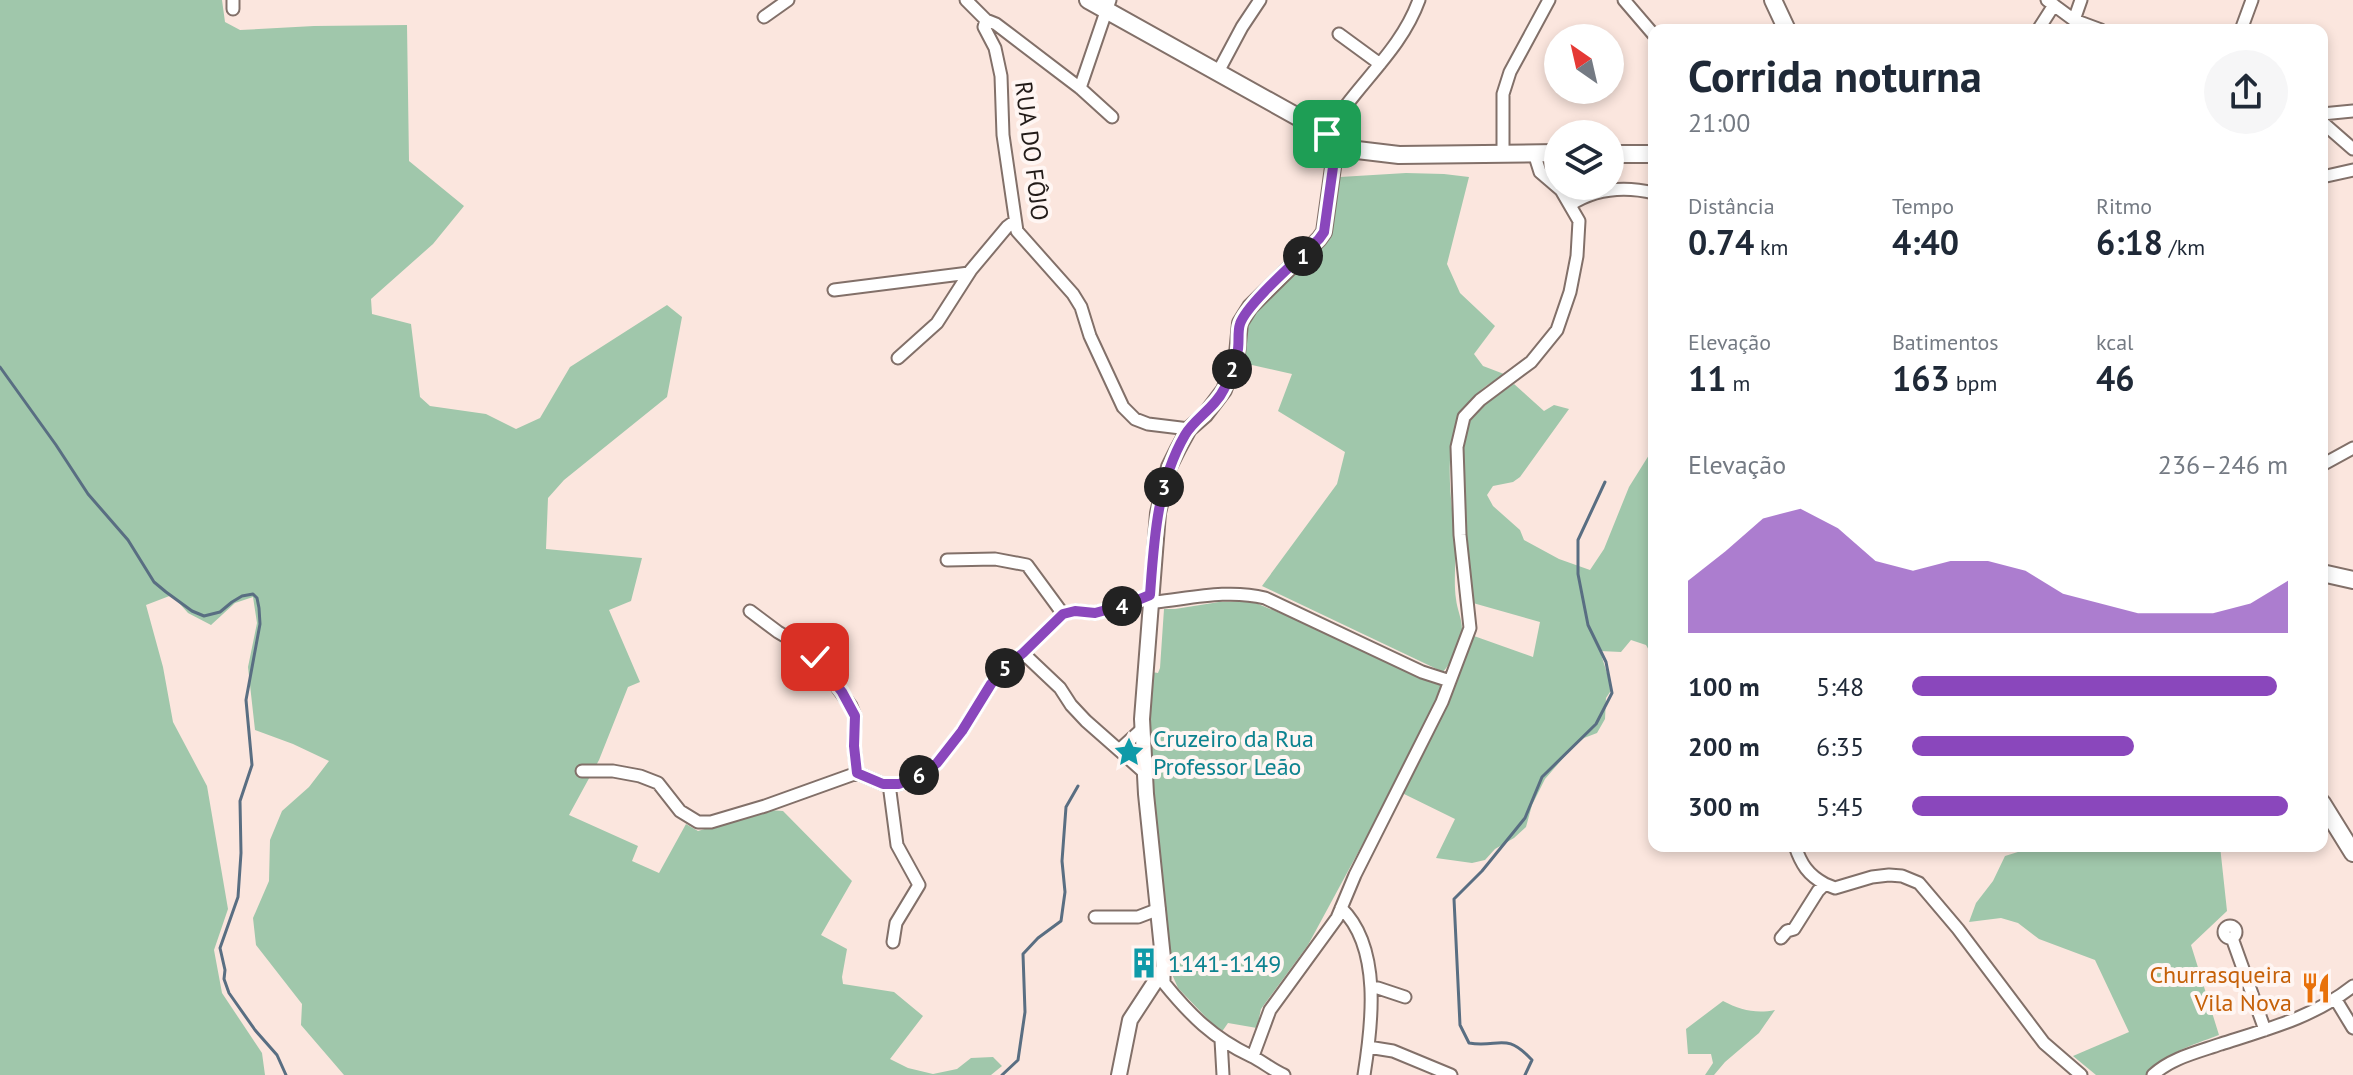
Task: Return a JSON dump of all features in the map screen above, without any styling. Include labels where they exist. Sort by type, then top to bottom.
[{"type":"main road","points":[[1088,0],[1108,5],[1218,72],[1357,150],[1376,153],[1544,153]]},
{"type":"main road","points":[[1773,0],[1784,24]]},
{"type":"main road","points":[[1624,154],[1648,154]]},
{"type":"main road","points":[[2328,574],[2353,580]]},
{"type":"main road","points":[[2328,813],[2353,853]]},
{"type":"street","points":[[764,17],[788,0]]},
{"type":"street","name":"RUA DO FÔJO","points":[[966,0],[986,20],[984,27],[995,48],[1001,76],[1003,135],[1017,231],[1081,307],[1090,336],[1123,407],[1135,419],[1148,424],[1189,429]]},
{"type":"street","points":[[1218,72],[1260,0]]},
{"type":"street","points":[[1284,1075],[1213,1034],[1164,983],[1142,729],[1158,513],[1169,467],[1189,429],[1205,415],[1224,390],[1237,354],[1240,323],[1250,307],[1324,232],[1340,110],[1380,64],[1411,20],[1419,0]]},
{"type":"street","points":[[1503,153],[1503,94],[1510,72],[1549,0]]},
{"type":"street","points":[[1624,0],[1648,28]]},
{"type":"street","points":[[2074,20],[2081,0]]},
{"type":"street","points":[[2243,24],[2252,0]]},
{"type":"street","points":[[2041,24],[2050,3],[2085,24]]},
{"type":"street","points":[[1080,88],[1108,5]]},
{"type":"street","points":[[986,20],[996,24],[1080,88],[1112,117]]},
{"type":"street","points":[[1339,34],[1380,64]]},
{"type":"street","points":[[2328,113],[2353,111]]},
{"type":"street","points":[[2328,127],[2353,149]]},
{"type":"street","points":[[1253,1056],[1270,1010],[1337,918],[1355,875],[1421,745],[1470,628],[1460,535],[1457,447],[1464,417],[1480,400],[1531,362],[1557,330],[1570,292],[1577,256],[1579,221],[1561,190],[1540,172],[1534,153]]},
{"type":"street","points":[[2328,176],[2353,170]]},
{"type":"street","points":[[1570,205],[1594,193],[1619,188],[1648,192]]},
{"type":"street","points":[[898,358],[937,323],[969,273],[1015,221]]},
{"type":"street","points":[[834,290],[969,273]]},
{"type":"street","points":[[2328,462],[2353,448]]},
{"type":"street","points":[[947,560],[995,559],[1027,565],[1063,614]]},
{"type":"street","points":[[1150,595],[1156,602],[1247,593],[1265,598],[1422,672],[1450,681]]},
{"type":"street","points":[[582,771],[613,771],[658,783],[680,811],[698,822],[711,822],[765,806],[857,773],[883,784],[899,784],[925,773],[937,763],[977,710],[991,684],[1063,614],[1075,611],[1095,613],[1150,595]]},
{"type":"street","points":[[750,611],[807,649],[846,699],[855,716],[857,773]]},
{"type":"street","points":[[1023,653],[1060,688],[1086,721],[1145,773]]},
{"type":"street","points":[[1119,750],[1142,729]]},
{"type":"street","points":[[889,784],[897,845],[919,885],[896,923],[893,942]]},
{"type":"street","points":[[1797,852],[1811,877],[1835,888],[1889,875],[1919,883],[1958,929],[2044,1043],[2081,1075]]},
{"type":"street","points":[[1781,938],[1794,929],[1825,884]]},
{"type":"street","points":[[1341,908],[1353,921],[1362,944],[1372,988],[1364,1075]]},
{"type":"street","points":[[1095,917],[1138,917],[1159,909]]},
{"type":"street","points":[[2232,938],[2265,1030]]},
{"type":"street","points":[[1119,1073],[1130,1020],[1164,968]]},
{"type":"street","points":[[2153,1075],[2160,1068],[2189,1055],[2301,1018],[2336,1000],[2353,986]]},
{"type":"street","points":[[1372,988],[1405,997]]},
{"type":"street","points":[[2336,1000],[2353,1028]]},
{"type":"street","points":[[1221,1040],[1222,1074]]},
{"type":"street","points":[[1368,1047],[1393,1051],[1451,1075]]},
{"type":"green space","points":[[0,0],[222,0],[225,22],[240,30],[407,25],[409,161],[464,206],[433,244],[371,299],[372,314],[411,324],[420,397],[430,406],[486,414],[516,429],[540,418],[570,367],[667,305],[682,317],[667,397],[564,480],[548,498],[546,549],[642,558],[631,601],[609,610],[640,682],[628,687],[599,760],[569,815],[638,846],[632,861],[659,873],[686,824],[698,831],[769,810],[783,811],[852,881],[821,935],[847,949],[843,984],[894,992],[923,1016],[890,1059],[908,1068],[933,1074],[957,1069],[971,1058],[993,1057],[1002,1066],[991,1075],[344,1075],[301,1025],[302,1004],[256,945],[253,918],[269,881],[270,840],[282,811],[309,787],[329,761],[255,730],[248,667],[257,623],[253,597],[235,603],[211,625],[188,613],[172,595],[146,605],[163,667],[173,722],[207,786],[228,909],[214,950],[222,993],[262,1053],[265,1075],[0,1075]]},
{"type":"green space","points":[[1406,173],[1469,177],[1447,264],[1460,293],[1495,326],[1474,354],[1483,366],[1504,374],[1482,389],[1466,407],[1453,442],[1450,479],[1455,591],[1462,634],[1456,652],[1443,672],[1262,586],[1337,484],[1345,452],[1278,411],[1292,374],[1243,363],[1248,319],[1331,232],[1340,177]]},
{"type":"green space","points":[[1514,384],[1544,411],[1554,405],[1569,409],[1520,477],[1513,482],[1493,486],[1487,495],[1493,506],[1520,530],[1524,540],[1559,559],[1590,570],[1604,549],[1629,487],[1648,457],[1648,648],[1631,640],[1621,652],[1600,651],[1612,689],[1606,698],[1605,719],[1597,733],[1584,738],[1571,749],[1545,779],[1532,805],[1526,827],[1485,860],[1472,863],[1436,858],[1455,819],[1402,793],[1474,636],[1533,657],[1540,622],[1473,603],[1468,574],[1461,459],[1468,423],[1489,401]]},
{"type":"green space","points":[[1251,601],[1336,636],[1443,686],[1407,762],[1308,945],[1261,1009],[1257,1028],[1228,1023],[1221,1033],[1178,988],[1168,965],[1157,895],[1146,671],[1158,673],[1160,668],[1164,609]]},
{"type":"green space","points":[[2018,852],[2221,852],[2227,911],[2191,945],[2219,1035],[2171,1055],[2146,1075],[2096,1075],[2073,1056],[2129,1032],[2095,960],[2039,939],[2018,923],[2001,918],[1969,922],[1976,903],[1993,881],[2005,856]]},
{"type":"green space","points":[[1723,1001],[1748,1010],[1775,1010],[1759,1033],[1714,1075],[1705,1075],[1713,1063],[1711,1054],[1688,1054],[1686,1029]]},
{"type":"waterway","points":[[0,367],[88,494],[128,540],[154,582],[192,611],[204,616],[220,612],[242,596],[253,594],[257,598],[260,624],[246,700],[252,765],[240,801],[238,897],[220,948],[229,993],[277,1055],[286,1075]]},
{"type":"waterway","points":[[1525,1075],[1532,1060],[1523,1051],[1502,1042],[1469,1043],[1460,1025],[1454,899],[1482,871],[1525,818],[1542,777],[1596,724],[1612,693],[1606,662],[1588,625],[1578,574],[1578,540],[1605,482]]},
{"type":"waterway","points":[[1002,1075],[1018,1060],[1025,1012],[1023,954],[1061,921],[1065,892],[1062,861],[1066,807],[1078,786]]},
{"type":"place","name":"Cruzeiro da Rua Professor Leão","points":[[1129,752]]},
{"type":"place","name":"1141-1149","points":[[1144,963]]},
{"type":"place","name":"Churrasqueira Vila Nova","points":[[2316,988]]},
{"type":"route","points":[[815,657],[842,692],[855,716],[857,773],[883,784],[899,784],[925,773],[937,763],[977,710],[991,684],[1063,614],[1075,611],[1095,613],[1150,595],[1158,513],[1169,467],[1189,429],[1205,415],[1224,390],[1237,354],[1240,323],[1250,307],[1324,232],[1334,160],[1340,141],[1327,134]]}]
